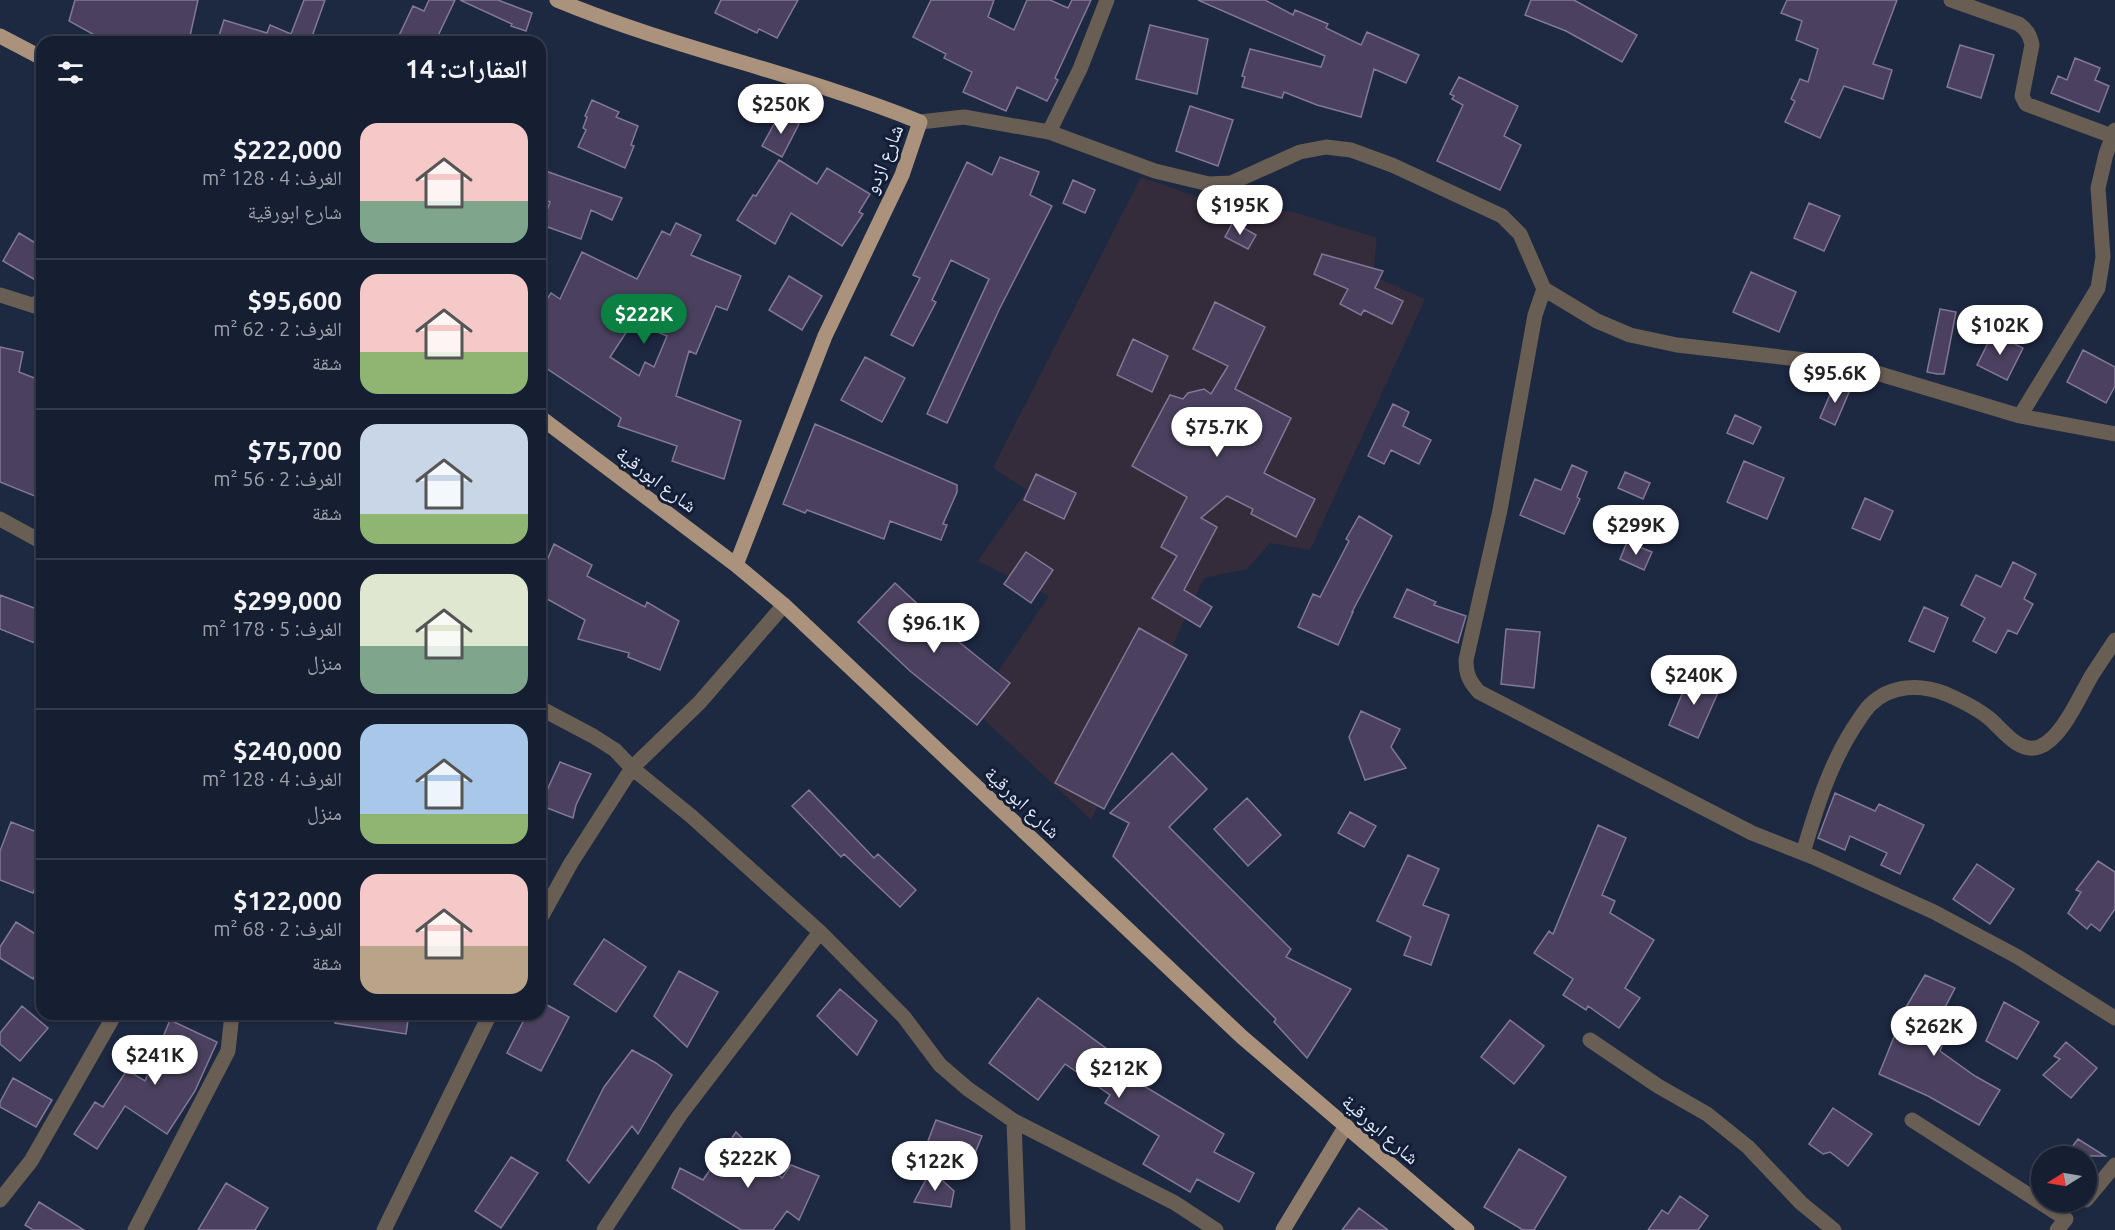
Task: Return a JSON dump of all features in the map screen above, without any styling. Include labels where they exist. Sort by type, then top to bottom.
[{"type":"main road","name":"شارع ازدو","points":[[557,0],[602,19],[869,103],[920,122],[902,175],[825,336],[736,565]]},
{"type":"main road","points":[[0,36],[36,55]]},
{"type":"main road","name":"شارع ابورقية","points":[[546,422],[736,565],[784,605],[1242,1037],[1467,1230]]},
{"type":"main road","points":[[1283,1230],[1346,1126]]},
{"type":"street","points":[[1049,132],[1080,69],[1107,0]]},
{"type":"street","points":[[1951,0],[2019,24],[2026,30],[2031,37],[2032,45],[2022,96],[2026,104],[2114,133],[2106,154],[2098,188],[2103,256],[2098,288],[2020,416]]},
{"type":"street","points":[[920,122],[964,117],[1049,132],[1155,171],[1209,183],[1231,183],[1300,152],[1326,147],[1351,150],[1402,170],[1502,216],[1520,234],[1544,289],[1598,321],[1630,335],[1677,345],[1850,365],[2020,416],[2115,434]]},
{"type":"street","points":[[1544,289],[1535,315],[1500,510],[1466,660],[1466,673],[1470,682],[1479,692],[1752,833],[1803,853],[1934,912],[2018,957],[2115,1017]]},
{"type":"street","points":[[0,295],[36,305]]},
{"type":"street","points":[[0,519],[36,539]]},
{"type":"street","points":[[546,908],[571,863],[632,768],[700,702],[784,605]]},
{"type":"street","points":[[1803,853],[1817,806],[1837,756],[1871,704],[1890,691],[1906,687],[1931,688],[1966,702],[1989,718],[2010,739],[2026,748],[2039,747],[2052,738],[2067,719],[2115,640]]},
{"type":"street","points":[[546,711],[615,750],[632,768],[691,816],[820,932],[904,1017],[940,1065],[968,1089],[1014,1121],[1174,1203],[1216,1230]]},
{"type":"street","points":[[604,1230],[680,1115],[820,932]]},
{"type":"street","points":[[0,1200],[31,1161],[112,1020]]},
{"type":"street","points":[[135,1230],[228,1052],[231,1020]]},
{"type":"street","points":[[384,1230],[487,1020]]},
{"type":"street","points":[[1590,1040],[1658,1086],[1707,1114],[1748,1147],[1801,1203],[1834,1230]]},
{"type":"street","points":[[1912,1120],[2062,1224],[2075,1212]]},
{"type":"street","points":[[1014,1121],[1018,1230]]},
{"type":"street","points":[[2097,1187],[2115,1165]]},
{"type":"shaded area","points":[[1141,177],[1221,205],[1294,212],[1377,238],[1373,276],[1425,299],[1310,550],[1270,543],[1247,569],[1204,578],[1091,820],[973,709],[1049,596],[978,561],[1027,490],[993,468]]},
{"type":"building","points":[[75,0],[198,0],[190,36],[96,36],[69,21]]},
{"type":"building","points":[[304,0],[325,0],[312,36],[219,36],[224,20],[267,33],[270,25],[291,34]]},
{"type":"building","points":[[429,0],[455,0],[438,36],[399,36],[413,6],[424,11]]},
{"type":"building","points":[[460,0],[498,0],[532,13],[526,31],[511,26],[512,24]]},
{"type":"building","points":[[721,0],[798,0],[777,38],[759,29],[757,33],[715,13]]},
{"type":"building","points":[[931,0],[994,0],[988,17],[1014,30],[1027,0],[1050,0],[1068,8],[1072,0],[1091,0],[1055,78],[1058,80],[1047,101],[1017,87],[1006,111],[963,92],[972,72],[944,58],[946,54],[913,37]]},
{"type":"building","points":[[1198,0],[1265,0],[1293,15],[1295,10],[1328,24],[1326,28],[1361,45],[1367,32],[1419,55],[1406,83],[1374,69],[1361,117],[1317,105],[1284,92],[1282,98],[1242,87],[1245,77],[1242,76],[1250,49],[1321,67],[1325,56]]},
{"type":"building","points":[[1531,0],[1574,0],[1637,35],[1622,62],[1566,31],[1525,15]]},
{"type":"building","points":[[1787,0],[1897,0],[1873,64],[1892,70],[1883,99],[1844,86],[1820,138],[1785,122],[1795,101],[1791,99],[1800,79],[1808,82],[1818,49],[1796,40],[1802,21],[1781,13]]},
{"type":"building","points":[[1150,25],[1208,39],[1197,94],[1136,79]]},
{"type":"building","points":[[1960,45],[1994,55],[1981,98],[1947,87]]},
{"type":"building","points":[[2075,58],[2100,68],[2095,80],[2109,86],[2099,112],[2051,93],[2058,76],[2067,80]]},
{"type":"building","points":[[1459,77],[1518,106],[1504,136],[1521,145],[1500,190],[1437,161],[1463,105],[1452,99],[1454,96],[1450,94]]},
{"type":"building","points":[[592,100],[619,112],[616,117],[638,126],[631,145],[634,146],[625,168],[578,147],[586,130],[583,128],[587,117],[585,116]]},
{"type":"building","points":[[1190,106],[1233,120],[1218,166],[1176,151]]},
{"type":"building","points":[[780,113],[799,124],[782,157],[762,146]]},
{"type":"building","points":[[1000,157],[1039,172],[1030,195],[1052,206],[999,310],[947,423],[927,414],[989,279],[951,260],[932,300],[936,302],[913,346],[891,335],[920,278],[913,275],[967,162],[992,175]]},
{"type":"building","points":[[779,160],[817,184],[827,168],[870,194],[859,212],[863,214],[842,246],[791,213],[775,244],[737,220],[753,195],[756,196]]},
{"type":"building","points":[[546,171],[622,198],[612,220],[591,210],[581,239],[546,226],[546,214],[550,202],[546,200]]},
{"type":"building","points":[[1073,180],[1095,190],[1085,213],[1063,203]]},
{"type":"building","points":[[1809,203],[1840,216],[1824,251],[1794,238]]},
{"type":"building","points":[[1233,222],[1256,235],[1248,249],[1225,237]]},
{"type":"building","points":[[676,223],[701,235],[691,255],[741,276],[727,310],[716,306],[696,354],[689,351],[676,396],[741,421],[724,479],[672,461],[677,446],[618,426],[621,418],[546,368],[546,301],[551,293],[560,299],[582,252],[637,279],[662,231],[670,235]],"holes":[[[633,322],[667,336],[654,367],[645,362],[639,376],[610,357]]]},
{"type":"building","points":[[19,233],[36,243],[36,280],[3,261]]},
{"type":"building","points":[[1322,254],[1383,271],[1375,288],[1403,301],[1392,324],[1364,310],[1361,315],[1340,304],[1348,289],[1314,274]]},
{"type":"building","points":[[1751,272],[1796,292],[1779,332],[1733,312]]},
{"type":"building","points":[[789,276],[822,296],[802,330],[769,310]]},
{"type":"building","points":[[1215,302],[1265,327],[1235,389],[1291,418],[1264,473],[1315,499],[1296,537],[1251,514],[1253,509],[1227,496],[1201,518],[1217,527],[1184,590],[1212,607],[1200,627],[1152,598],[1177,556],[1161,547],[1187,497],[1132,466],[1170,395],[1183,399],[1188,393],[1204,389],[1211,394],[1228,366],[1193,349]]},
{"type":"building","points":[[1940,309],[1956,312],[1944,374],[1927,372]]},
{"type":"building","points":[[1993,333],[2023,348],[2007,380],[1977,365]]},
{"type":"building","points":[[1133,339],[1168,356],[1152,392],[1117,375]]},
{"type":"building","points":[[0,347],[23,352],[19,372],[36,379],[36,497],[0,482]]},
{"type":"building","points":[[2083,350],[2115,367],[2115,386],[2106,403],[2067,382]]},
{"type":"building","points":[[865,357],[905,378],[882,422],[841,400]]},
{"type":"building","points":[[1835,383],[1850,390],[1835,425],[1820,418]]},
{"type":"building","points":[[1393,404],[1409,412],[1403,426],[1431,440],[1419,464],[1391,450],[1384,464],[1368,456]]},
{"type":"building","points":[[1735,415],[1761,427],[1753,444],[1727,433]]},
{"type":"building","points":[[815,424],[957,485],[957,492],[943,524],[947,525],[941,540],[890,521],[884,539],[807,510],[805,513],[783,504]]},
{"type":"building","points":[[1744,461],[1784,478],[1767,519],[1727,502]]},
{"type":"building","points":[[1572,465],[1587,472],[1577,497],[1580,499],[1564,534],[1520,515],[1535,479],[1561,490]]},
{"type":"building","points":[[1625,472],[1650,483],[1643,499],[1618,488]]},
{"type":"building","points":[[1036,474],[1076,493],[1064,519],[1024,500]]},
{"type":"building","points":[[1865,498],[1893,511],[1880,540],[1852,528]]},
{"type":"building","points":[[1359,516],[1392,536],[1352,612],[1338,645],[1298,627],[1313,594],[1320,597],[1349,541],[1346,539]]},
{"type":"building","points":[[1627,542],[1652,552],[1644,570],[1620,559]]},
{"type":"building","points":[[554,544],[592,565],[587,576],[645,607],[647,602],[679,621],[660,670],[628,657],[629,653],[578,639],[585,620],[546,598],[546,563]]},
{"type":"building","points":[[1026,552],[1053,570],[1031,603],[1004,584]]},
{"type":"building","points":[[2013,562],[2036,574],[2024,599],[2033,604],[2017,634],[2008,630],[1996,653],[1973,641],[1985,618],[1961,605],[1976,575],[2001,587]]},
{"type":"building","points":[[895,583],[954,638],[1010,683],[977,725],[910,671],[858,622]]},
{"type":"building","points":[[1407,589],[1436,602],[1434,605],[1466,616],[1458,643],[1394,617]]},
{"type":"building","points":[[0,595],[36,609],[36,644],[0,629]]},
{"type":"building","points":[[1924,607],[1948,618],[1934,652],[1909,641]]},
{"type":"building","points":[[1139,628],[1187,655],[1104,809],[1055,783]]},
{"type":"building","points":[[1506,629],[1540,632],[1534,688],[1501,684]]},
{"type":"building","points":[[1690,675],[1720,688],[1698,738],[1669,725]]},
{"type":"building","points":[[1361,711],[1400,729],[1391,747],[1406,768],[1365,780],[1349,737]]},
{"type":"building","points":[[1172,753],[1207,789],[1169,827],[1291,949],[1286,957],[1351,989],[1307,1058],[1274,1022],[1276,1019],[1113,856],[1129,823],[1110,813]]},
{"type":"building","points":[[560,762],[591,774],[576,805],[573,818],[546,808],[548,788]]},
{"type":"building","points":[[809,790],[874,858],[878,854],[916,890],[900,907],[844,854],[841,857],[792,806]]},
{"type":"building","points":[[1835,793],[1875,811],[1879,804],[1924,825],[1900,874],[1881,865],[1887,853],[1850,836],[1845,850],[1818,838]]},
{"type":"building","points":[[1247,798],[1281,835],[1248,866],[1214,829]]},
{"type":"building","points":[[1350,812],[1376,826],[1364,847],[1338,833]]},
{"type":"building","points":[[11,822],[36,832],[36,886],[33,893],[0,880],[0,851]]},
{"type":"building","points":[[1598,825],[1626,838],[1602,895],[1615,901],[1610,913],[1654,940],[1625,988],[1640,998],[1619,1028],[1588,1006],[1586,1010],[1563,995],[1573,979],[1534,953],[1549,931],[1553,934]]},
{"type":"building","points":[[1408,855],[1439,869],[1423,905],[1449,915],[1431,965],[1404,955],[1411,937],[1377,921]]},
{"type":"building","points":[[2098,861],[2115,872],[2115,909],[2100,931],[2091,924],[2087,929],[2068,913],[2081,892],[2076,890]]},
{"type":"building","points":[[1977,864],[2014,889],[1990,924],[1953,899]]},
{"type":"building","points":[[16,922],[36,934],[36,974],[33,979],[0,958],[0,947]]},
{"type":"building","points":[[604,939],[646,967],[616,1012],[574,984]]},
{"type":"building","points":[[679,971],[718,992],[687,1047],[654,1016]]},
{"type":"building","points":[[1925,975],[1955,988],[1928,1040],[1942,1046],[1940,1051],[1975,1076],[2000,1090],[1979,1125],[1928,1096],[1879,1074],[1906,1007]]},
{"type":"building","points":[[840,989],[877,1021],[857,1055],[817,1016]]},
{"type":"building","points":[[1038,998],[1130,1066],[1124,1074],[1224,1134],[1214,1152],[1254,1173],[1239,1202],[1197,1179],[1190,1192],[1143,1164],[1159,1136],[1105,1103],[1110,1095],[1065,1064],[1038,1100],[989,1063]]},
{"type":"building","points":[[2004,1002],[2039,1022],[2017,1059],[1986,1041]]},
{"type":"building","points":[[546,1004],[569,1017],[541,1071],[507,1053],[524,1020],[546,1020]]},
{"type":"building","points":[[22,1006],[48,1028],[20,1061],[0,1044],[0,1033]]},
{"type":"building","points":[[170,1020],[217,1042],[195,1091],[167,1134],[125,1106],[97,1149],[74,1134],[95,1102],[103,1107],[127,1070],[145,1081]]},
{"type":"building","points":[[335,1020],[408,1020],[406,1034],[335,1023]]},
{"type":"building","points":[[1510,1020],[1544,1046],[1514,1084],[1481,1057]]},
{"type":"building","points":[[2066,1042],[2097,1068],[2071,1098],[2043,1075],[2060,1059],[2054,1056]]},
{"type":"building","points":[[632,1050],[672,1075],[638,1134],[632,1126],[589,1183],[567,1160],[604,1087]]},
{"type":"building","points":[[13,1078],[52,1100],[36,1127],[0,1107],[0,1102]]},
{"type":"building","points":[[1833,1108],[1872,1134],[1848,1166],[1830,1152],[1823,1154],[1809,1144]]},
{"type":"building","points":[[936,1120],[982,1136],[969,1168],[923,1154]]},
{"type":"building","points":[[736,1132],[782,1178],[791,1165],[819,1176],[799,1220],[787,1211],[773,1230],[741,1230],[672,1188],[680,1168],[703,1180]]},
{"type":"building","points":[[2078,1139],[2089,1146],[2073,1146]]},
{"type":"building","points":[[1519,1149],[1566,1177],[1534,1230],[1523,1230],[1484,1207]]},
{"type":"building","points":[[511,1157],[538,1173],[501,1228],[475,1211]]},
{"type":"building","points":[[931,1170],[954,1191],[951,1207],[914,1202]]},
{"type":"building","points":[[226,1183],[268,1208],[255,1230],[198,1230]]},
{"type":"building","points":[[1680,1196],[1708,1216],[1698,1230],[1648,1230],[1662,1210],[1668,1214]]},
{"type":"building","points":[[39,1202],[84,1230],[33,1230],[25,1225]]},
{"type":"building","points":[[1359,1208],[1388,1230],[1342,1230]]}]
